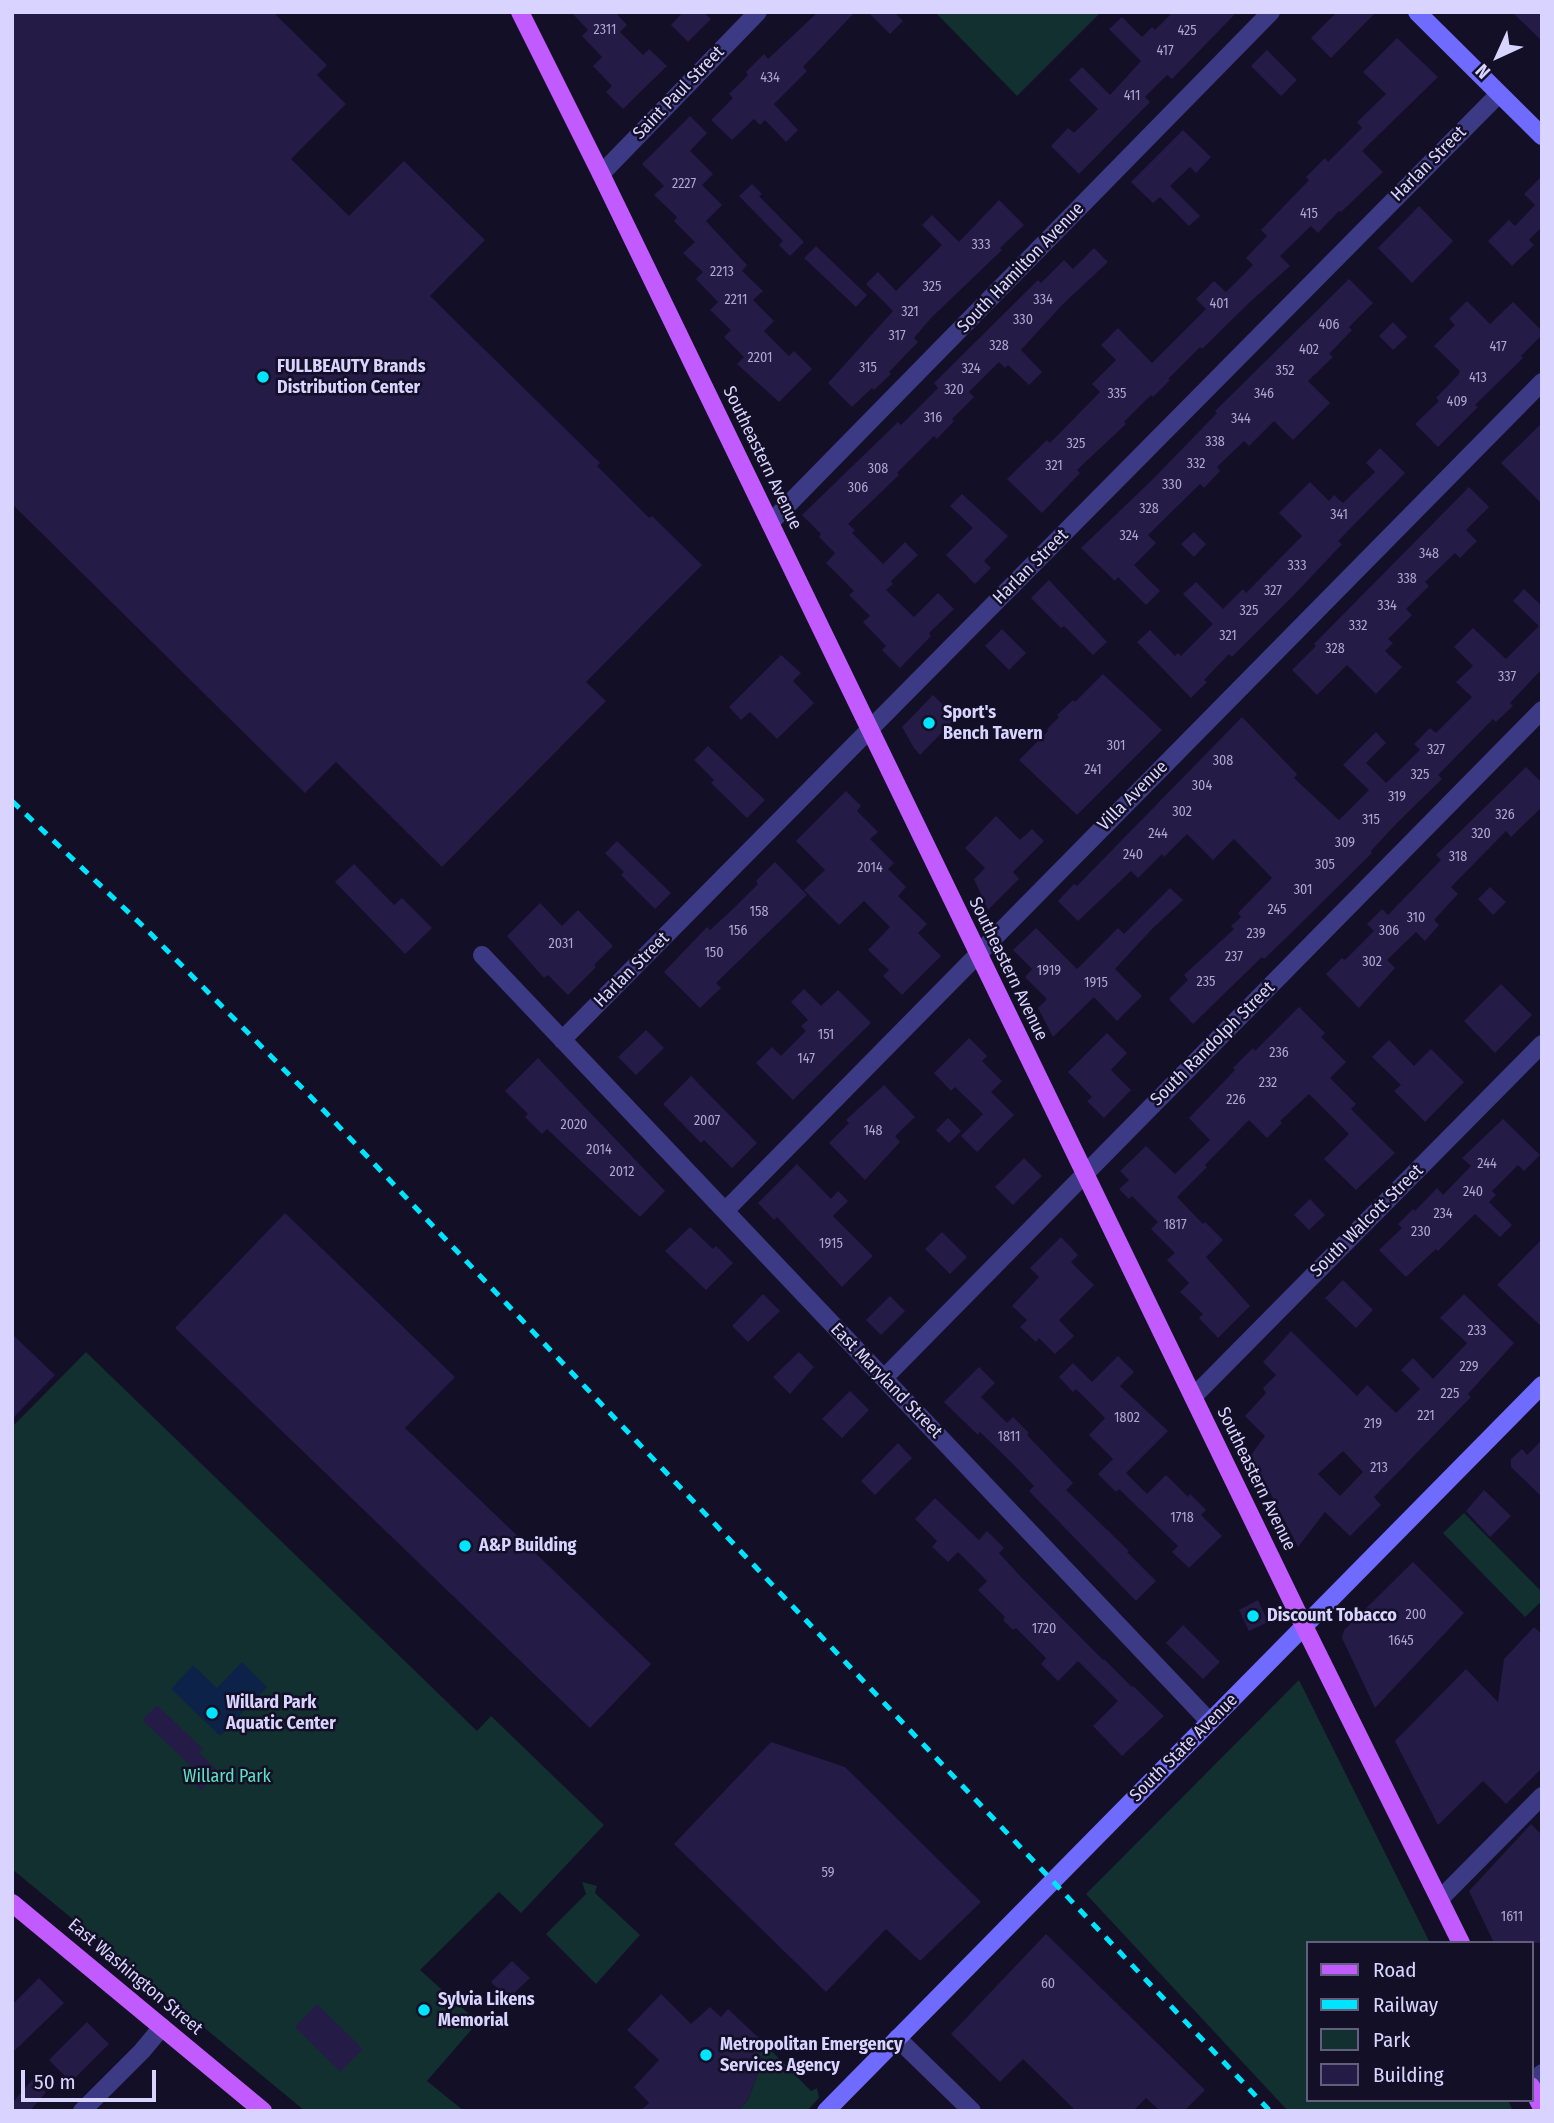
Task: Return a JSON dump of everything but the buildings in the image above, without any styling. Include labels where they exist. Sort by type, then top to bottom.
[{"type":"main road","name":"Southeastern Avenue","points":[[520,12],[601,174],[1084,1175],[1460,1941]]},
{"type":"main road","name":"East Washington Street","points":[[12,1903],[263,2111]]},
{"type":"main road","points":[[1533,2089],[1542,2108]]},
{"type":"street","name":"Saint Paul Street","points":[[601,174],[758,12]]},
{"type":"street","name":"South Hamilton Avenue","points":[[770,523],[1271,12]]},
{"type":"street","points":[[1417,12],[1542,136]]},
{"type":"street","name":"Harlan Street","points":[[562,1040],[1499,94]]},
{"type":"street","name":"Villa Avenue","points":[[725,1211],[1542,382]]},
{"type":"street","name":"South Randolph Street","points":[[884,1378],[1542,710]]},
{"type":"street","name":"East Maryland Street","points":[[482,955],[1210,1722]]},
{"type":"street","name":"South Walcott Street","points":[[1193,1397],[1542,1044]]},
{"type":"street","name":"South State Avenue","points":[[826,2111],[1542,1385]]},
{"type":"street","points":[[1440,1899],[1542,1796]]},
{"type":"street","points":[[82,2111],[162,2027]]},
{"type":"street","points":[[897,2038],[972,2111]]},
{"type":"green space","points":[[935,12],[1101,12],[1017,96]]},
{"type":"green space","name":"Willard Park","points":[[86,1352],[477,1731],[491,1716],[604,1825],[521,1913],[499,1892],[420,1970],[478,2022],[427,2081],[464,2111],[305,2111],[12,1869],[12,1427]]},
{"type":"green space","points":[[1464,1513],[1542,1592],[1542,1601],[1525,1617],[1443,1533]]},
{"type":"green space","points":[[1299,1680],[1429,1941],[1306,1941],[1306,2102],[1509,2102],[1513,2111],[1288,2111],[1086,1894]]},
{"type":"green space","points":[[582,1882],[597,1886],[595,1893],[640,1935],[596,1984],[546,1934],[586,1894]]},
{"type":"green space","points":[[762,2041],[811,2091],[817,2088],[819,2098],[807,2111],[738,2111],[748,2100],[758,2073],[768,2064],[753,2049]]},
{"type":"water","points":[[242,1662],[267,1687],[220,1736],[171,1689],[193,1665],[217,1688]]},
{"type":"railway","points":[[12,801],[146,929],[311,1097],[1270,2111]]},
{"type":"place","name":"FULLBEAUTY Brands Distribution Center","points":[[263,377]]},
{"type":"place","name":"Sport's Bench Tavern","points":[[929,723]]},
{"type":"place","name":"A&P Building","points":[[465,1546]]},
{"type":"place","name":"Discount Tobacco","points":[[1253,1616]]},
{"type":"place","name":"Willard Park Aquatic Center","points":[[212,1713]]},
{"type":"place","name":"Sylvia Likens Memorial","points":[[424,2010]]},
{"type":"place","name":"Metropolitan Emergency Services Agency","points":[[706,2055]]}]
